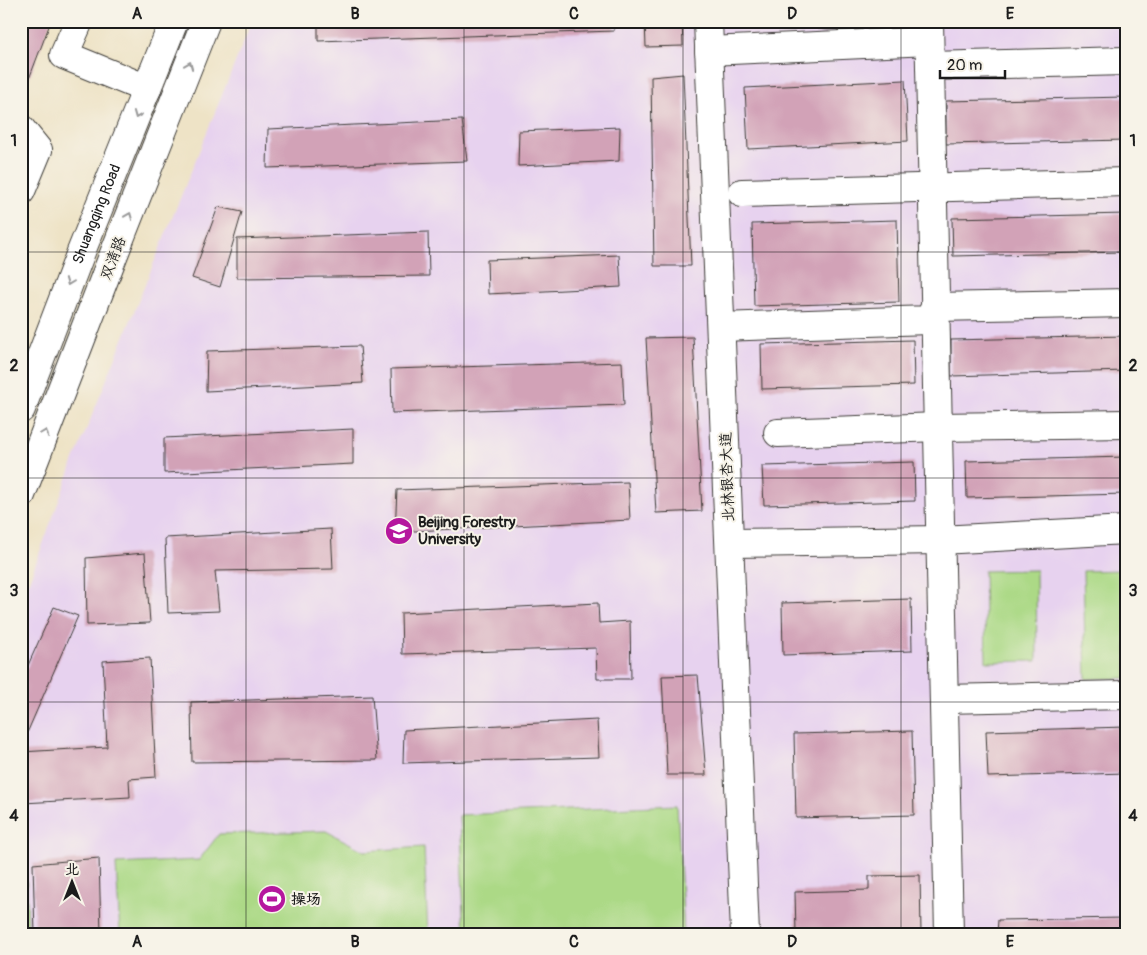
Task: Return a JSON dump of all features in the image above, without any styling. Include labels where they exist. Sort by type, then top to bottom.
[{"type":"main road","points":[[79,21],[64,55],[147,89]]},
{"type":"main road","name":"Shuangqing Road","points":[[21,409],[81,252],[174,21]]},
{"type":"main road","name":"双清路","points":[[21,495],[206,21]]},
{"type":"main road","name":"北林银杏大道","points":[[708,21],[745,934]]},
{"type":"main road","points":[[929,43],[949,934]]},
{"type":"main road","points":[[709,51],[929,43],[1126,61]]},
{"type":"main road","points":[[21,129],[38,150],[21,191]]},
{"type":"main road","points":[[742,194],[1126,182]]},
{"type":"main road","points":[[935,307],[1126,303]]},
{"type":"main road","points":[[721,326],[929,320],[935,307]]},
{"type":"main road","points":[[778,433],[938,427],[1126,424]]},
{"type":"main road","points":[[730,543],[940,540],[1126,530]]},
{"type":"main road","points":[[944,699],[1126,695]]},
{"type":"shaded area","name":"Beijing Forestry University","points":[[252,21],[1126,21],[1126,934],[21,934],[21,603],[74,460]]},
{"type":"green space","points":[[1036,570],[1037,661],[986,662],[984,571]]},
{"type":"green space","points":[[1126,570],[1126,678],[1086,679],[1083,571]]},
{"type":"green space","points":[[677,805],[684,934],[465,934],[459,815]]},
{"type":"green space","points":[[21,824],[25,825],[28,934],[21,934]]},
{"type":"green space","name":"操场","points":[[326,831],[364,851],[424,847],[428,934],[120,934],[116,864],[199,860],[219,834]]},
{"type":"building","points":[[21,21],[51,21],[24,92],[21,91]]},
{"type":"building","points":[[318,21],[614,21],[614,31],[318,41]]},
{"type":"building","points":[[645,21],[682,21],[683,46],[646,47]]},
{"type":"building","points":[[683,74],[691,266],[654,266],[651,77]]},
{"type":"building","points":[[905,80],[908,141],[748,149],[745,88]]},
{"type":"building","points":[[1126,97],[1126,140],[946,144],[946,101]]},
{"type":"building","points":[[462,120],[467,161],[267,168],[268,129]]},
{"type":"building","points":[[620,127],[619,161],[518,166],[519,131]]},
{"type":"building","points":[[218,207],[242,212],[220,287],[192,278]]},
{"type":"building","points":[[1126,214],[1126,252],[953,256],[952,218]]},
{"type":"building","points":[[897,220],[899,302],[754,306],[752,224]]},
{"type":"building","points":[[428,232],[429,276],[237,278],[237,239]]},
{"type":"building","points":[[619,255],[621,287],[488,294],[487,260]]},
{"type":"building","points":[[1126,336],[1126,371],[951,376],[951,340]]},
{"type":"building","points":[[693,337],[702,511],[656,513],[646,338]]},
{"type":"building","points":[[913,340],[914,385],[762,389],[761,344]]},
{"type":"building","points":[[360,346],[363,383],[206,391],[207,351]]},
{"type":"building","points":[[622,362],[624,405],[392,413],[391,369]]},
{"type":"building","points":[[353,429],[353,464],[164,473],[164,438]]},
{"type":"building","points":[[1126,457],[1126,494],[967,498],[966,461]]},
{"type":"building","points":[[914,462],[915,501],[764,505],[762,466]]},
{"type":"building","points":[[628,482],[630,520],[395,532],[397,490]]},
{"type":"building","points":[[331,529],[333,569],[215,571],[219,611],[168,613],[165,538]]},
{"type":"building","points":[[145,553],[150,623],[87,625],[86,558]]},
{"type":"building","points":[[911,599],[912,651],[783,655],[782,603]]},
{"type":"building","points":[[598,603],[599,623],[630,621],[631,679],[597,679],[596,648],[402,654],[401,613]]},
{"type":"building","points":[[54,607],[78,616],[27,733],[21,731],[21,681]]},
{"type":"building","points":[[150,658],[156,777],[129,779],[130,797],[23,803],[21,752],[107,747],[103,661]]},
{"type":"building","points":[[698,675],[706,775],[667,775],[662,676]]},
{"type":"building","points":[[372,696],[377,760],[192,762],[191,702]]},
{"type":"building","points":[[597,720],[599,757],[403,763],[404,730]]},
{"type":"building","points":[[1126,727],[1126,773],[988,777],[986,731]]},
{"type":"building","points":[[912,731],[914,815],[796,818],[794,734]]},
{"type":"building","points":[[99,858],[101,934],[35,934],[33,864]]},
{"type":"building","points":[[920,875],[921,934],[872,934],[872,931],[796,933],[795,892],[869,890],[869,876]]},
{"type":"building","points":[[1126,918],[1126,934],[997,934],[998,920]]},
{"type":"place","name":"Beijing Forestry University","points":[[399,531]]},
{"type":"place","name":"操场","points":[[272,899]]}]
